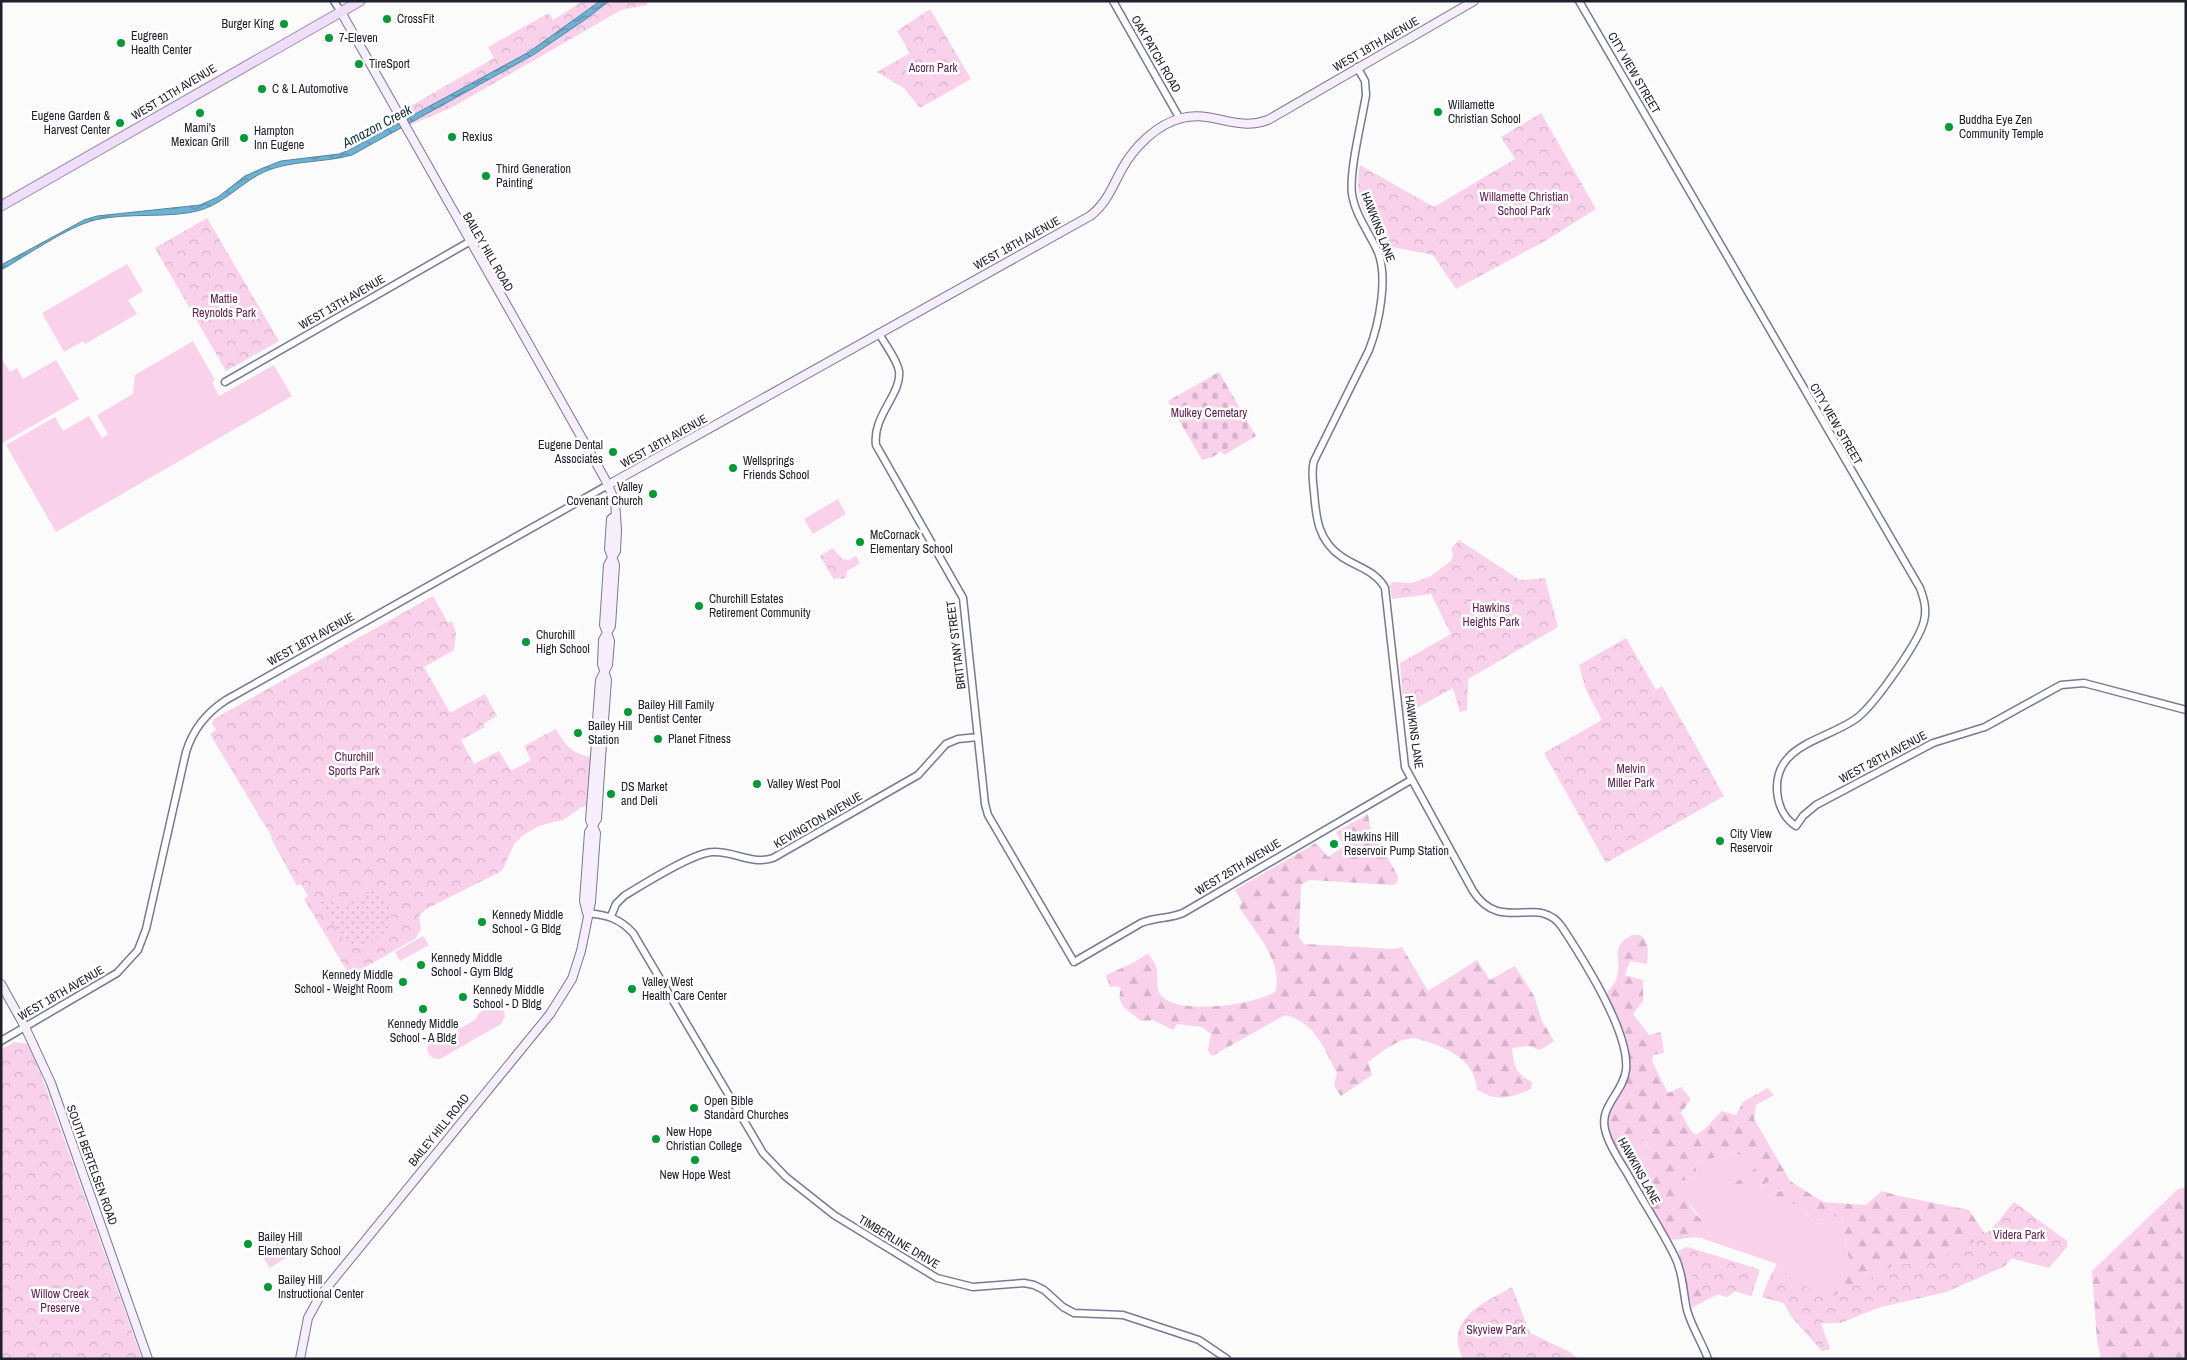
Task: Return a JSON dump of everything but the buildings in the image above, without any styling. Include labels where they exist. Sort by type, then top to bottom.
[{"type":"main road","name":"WEST 11TH AVENUE","points":[[1,206],[360,1]]},
{"type":"main road","name":"WEST 18TH AVENUE","points":[[608,485],[1090,216],[1107,198],[1125,164],[1142,143],[1157,130],[1180,118],[1201,116],[1243,125],[1260,123],[1474,1]]},
{"type":"main road","name":"BAILEY HILL ROAD","points":[[300,1359],[308,1318],[320,1296],[562,998],[572,979],[581,951],[587,913],[584,901],[589,832],[593,826],[590,820],[596,781],[596,743],[600,739],[600,725],[597,720],[600,680],[605,673],[602,664],[602,654],[603,640],[607,631],[604,625],[608,565],[613,558],[610,549],[611,519],[616,515],[615,501],[608,485],[404,128],[341,12]]},
{"type":"main road","name":"SOUTH BERTELSEN ROAD","points":[[1,984],[26,1027],[51,1083],[148,1359]]},
{"type":"street","name":"BAILEY HILL ROAD","points":[[334,1],[341,12]]},
{"type":"street","name":"OAK PATCH ROAD","points":[[1113,1],[1180,118]]},
{"type":"street","name":"CITY VIEW STREET","points":[[1579,1],[1920,588],[1925,603],[1926,613],[1921,632],[1870,706],[1856,719],[1794,753],[1782,766],[1778,787],[1778,800],[1786,818],[1796,826]]},
{"type":"street","name":"HAWKINS LANE","points":[[1357,67],[1365,81],[1366,96],[1352,192],[1357,212],[1380,258],[1383,282],[1369,350],[1314,461],[1315,514],[1318,528],[1328,544],[1343,558],[1377,577],[1385,588],[1404,759],[1410,780],[1482,903],[1500,913],[1536,912],[1554,918],[1568,936],[1605,999],[1617,1027],[1626,1065],[1622,1084],[1606,1110],[1605,1132],[1615,1153],[1675,1257],[1693,1330],[1708,1359]]},
{"type":"street","name":"WEST 13TH AVENUE","points":[[225,382],[469,242]]},
{"type":"street","name":"BRITTANY STREET","points":[[879,334],[897,365],[899,375],[878,423],[876,445],[962,595],[985,804],[988,815],[1074,962]]},
{"type":"street","name":"WEST 18TH AVENUE","points":[[1,1041],[117,973],[138,950],[146,929],[189,743],[199,724],[210,711],[226,700],[608,485]]},
{"type":"street","name":"WEST 28TH AVENUE","points":[[1796,826],[1803,816],[1816,805],[1921,749],[1943,739],[1985,727],[2061,685],[2084,683],[2186,710]]},
{"type":"street","name":"KEVINGTON AVENUE","points":[[611,916],[616,904],[624,896],[703,853],[719,852],[754,861],[773,858],[918,775],[946,744],[958,739],[978,737]]},
{"type":"street","name":"WEST 25TH AVENUE","points":[[1074,962],[1141,922],[1150,919],[1167,919],[1183,913],[1410,780]]},
{"type":"street","points":[[587,913],[611,916]]},
{"type":"street","name":"TIMBERLINE DRIVE","points":[[611,916],[623,923],[636,938],[763,1153],[776,1168],[815,1201],[848,1224],[937,1278],[973,1287],[1024,1283],[1034,1285],[1044,1290],[1063,1307],[1074,1313],[1123,1315],[1199,1340],[1227,1359]]},
{"type":"green space","points":[[583,1],[646,1],[648,5],[621,10],[451,108],[410,125],[402,111],[494,58],[488,47],[549,13],[553,20]]},
{"type":"green space","name":"Acorn Park","points":[[930,9],[971,79],[920,108],[904,88],[877,72],[910,53],[897,31]]},
{"type":"green space","name":"Willamette Christian School Park","points":[[1541,113],[1596,209],[1545,241],[1456,289],[1433,255],[1382,245],[1362,207],[1358,189],[1360,165],[1434,207],[1515,159],[1501,137]]},
{"type":"green space","name":"Mattie Reynolds Park","points":[[207,218],[279,341],[226,371],[155,248]]},
{"type":"green space","points":[[127,264],[143,291],[128,300],[137,314],[85,344],[83,341],[64,352],[42,313]]},
{"type":"green space","points":[[193,341],[215,380],[212,382],[219,396],[274,365],[292,396],[56,532],[6,445],[55,417],[63,431],[89,416],[102,438],[108,434],[97,415],[133,394],[135,375]]},
{"type":"green space","points":[[1,358],[10,372],[17,368],[23,379],[56,360],[79,399],[1,444]]},
{"type":"green space","name":"Mulkey Cemetary","points":[[1219,372],[1256,436],[1224,455],[1221,451],[1213,457],[1202,460],[1168,401]]},
{"type":"green space","points":[[838,499],[846,514],[813,534],[804,519]]},
{"type":"green space","name":"Hawkins Heights Park","points":[[1459,540],[1520,580],[1545,578],[1558,627],[1468,679],[1467,710],[1460,712],[1453,688],[1404,715],[1400,663],[1451,634],[1431,594],[1392,599],[1390,586],[1392,582],[1412,583],[1431,576],[1451,561],[1453,555],[1451,549]]},
{"type":"green space","points":[[833,548],[842,559],[848,560],[856,556],[860,563],[847,571],[846,577],[842,579],[837,578],[834,580],[820,556]]},
{"type":"green space","name":"Churchill Sports Park","points":[[433,596],[448,623],[452,621],[456,633],[454,650],[424,667],[450,713],[485,694],[497,716],[483,724],[485,727],[461,740],[474,764],[499,751],[511,771],[531,760],[524,746],[556,729],[562,740],[570,748],[580,754],[592,757],[588,806],[582,807],[563,820],[541,825],[525,834],[514,844],[503,869],[426,909],[419,916],[421,929],[416,938],[350,976],[304,899],[308,896],[301,884],[297,886],[272,837],[210,734],[216,730],[212,723],[214,719]]},
{"type":"green space","name":"Melvin Miller Park","points":[[1626,638],[1656,690],[1662,686],[1724,796],[1606,863],[1544,753],[1602,720],[1586,690],[1579,665]]},
{"type":"green space","points":[[1368,814],[1370,827],[1398,876],[1397,883],[1393,885],[1309,880],[1301,885],[1299,937],[1304,944],[1393,949],[1402,947],[1428,991],[1477,960],[1490,980],[1515,966],[1534,996],[1542,1021],[1554,1041],[1540,1050],[1529,1046],[1512,1048],[1516,1068],[1532,1082],[1531,1089],[1504,1097],[1493,1097],[1486,1094],[1477,1090],[1476,1080],[1472,1072],[1461,1058],[1437,1045],[1413,1038],[1395,1043],[1368,1062],[1372,1075],[1341,1096],[1334,1086],[1337,1073],[1323,1045],[1311,1030],[1296,1019],[1285,1015],[1212,1056],[1208,1051],[1211,1034],[1202,1027],[1177,1024],[1173,1030],[1153,1020],[1141,1021],[1122,1004],[1120,1000],[1121,989],[1117,986],[1110,987],[1106,975],[1135,962],[1148,953],[1155,963],[1159,992],[1165,999],[1175,1004],[1204,1007],[1220,1006],[1252,1001],[1275,992],[1277,981],[1272,959],[1260,937],[1239,907],[1242,902],[1235,890],[1316,843],[1328,857],[1344,846],[1336,832]]},
{"type":"green space","points":[[377,888],[389,906],[391,913],[390,923],[384,933],[378,937],[354,947],[342,938],[317,902],[319,899],[345,904]]},
{"type":"green space","points":[[1632,935],[1640,935],[1643,938],[1647,944],[1648,952],[1647,964],[1630,961],[1625,975],[1643,980],[1643,1001],[1633,1014],[1649,1035],[1661,1032],[1664,1053],[1653,1055],[1652,1061],[1668,1093],[1681,1087],[1691,1099],[1681,1113],[1691,1131],[1696,1135],[1700,1133],[1722,1111],[1736,1115],[1743,1102],[1768,1088],[1774,1095],[1756,1105],[1754,1119],[1785,1172],[1759,1187],[1734,1196],[1729,1190],[1731,1187],[1759,1165],[1755,1160],[1736,1153],[1700,1161],[1695,1164],[1697,1174],[1689,1180],[1678,1181],[1676,1189],[1679,1195],[1688,1201],[1707,1227],[1701,1238],[1670,1239],[1630,1172],[1644,1161],[1651,1149],[1643,1140],[1629,1150],[1616,1148],[1610,1133],[1609,1114],[1625,1086],[1629,1074],[1630,1054],[1628,1043],[1616,1012],[1606,994],[1617,977],[1618,949]]},
{"type":"green space","points":[[423,936],[429,945],[400,961],[395,952]]},
{"type":"green space","points":[[491,1005],[498,1005],[504,1010],[505,1017],[501,1024],[440,1059],[433,1058],[430,1055],[427,1050],[429,1041],[434,1039],[438,1042],[476,1019],[478,1014]]},
{"type":"green space","name":"Willow Creek Preserve","points":[[15,1042],[28,1044],[38,1066],[142,1359],[1,1359],[1,1049]]},
{"type":"green space","points":[[1643,1140],[1651,1150],[1644,1161],[1630,1172],[1616,1148],[1629,1149]]},
{"type":"green space","points":[[1736,1153],[1756,1160],[1759,1165],[1744,1179],[1734,1183],[1759,1187],[1785,1172],[1790,1181],[1783,1190],[1768,1197],[1778,1207],[1790,1202],[1800,1205],[1815,1223],[1823,1224],[1833,1214],[1842,1220],[1848,1255],[1854,1267],[1846,1281],[1839,1287],[1838,1302],[1766,1286],[1777,1264],[1701,1238],[1707,1227],[1691,1205],[1679,1196],[1676,1189],[1678,1181],[1689,1180],[1697,1174],[1695,1164],[1700,1161]]},
{"type":"green space","points":[[1790,1181],[1823,1202],[1866,1205],[1882,1191],[1969,1210],[1985,1234],[1993,1228],[2022,1261],[2011,1258],[2005,1266],[1946,1292],[1880,1307],[1840,1323],[1820,1323],[1830,1349],[1822,1351],[1791,1316],[1784,1303],[1762,1297],[1792,1294],[1833,1296],[1846,1281],[1847,1272],[1854,1267],[1848,1255],[1842,1220],[1833,1215],[1823,1224],[1815,1223],[1796,1204],[1785,1204],[1778,1207],[1769,1204],[1768,1197],[1783,1190]]},
{"type":"green space","points":[[2186,1187],[2186,1359],[2101,1359],[2097,1340],[2092,1271],[2178,1189]]},
{"type":"green space","name":"Videra Park","points":[[2014,1202],[2067,1241],[2067,1247],[2049,1268],[2011,1258],[2005,1266],[1946,1292],[1880,1307],[1840,1323],[1821,1323],[1830,1349],[1822,1351],[1791,1316],[1784,1303],[1762,1297],[1772,1272],[1791,1278],[1820,1294],[1833,1296],[1891,1267],[1942,1257],[1970,1244],[1993,1228]]},
{"type":"green space","points":[[280,1242],[289,1256],[270,1268],[261,1254]]},
{"type":"green space","points":[[1687,1247],[1758,1269],[1759,1272],[1751,1296],[1735,1291],[1727,1297],[1717,1294],[1692,1308],[1678,1251]]},
{"type":"green space","points":[[1687,1247],[1758,1269],[1759,1272],[1751,1296],[1735,1291],[1727,1297],[1718,1294],[1707,1300],[1678,1251]]},
{"type":"green space","name":"Skyview Park","points":[[1512,1287],[1530,1333],[1570,1352],[1578,1359],[1463,1359],[1458,1345],[1458,1333],[1462,1323],[1479,1306]]},
{"type":"water","points":[[600,1],[609,1],[533,55],[352,155],[276,167],[258,175],[218,202],[201,210],[189,213],[121,216],[95,220],[60,235],[1,270],[1,265],[84,220],[97,216],[200,205],[218,197],[245,176],[281,161],[339,154],[349,150],[529,52]]},
{"type":"place","name":"CrossFit","points":[[387,19]]},
{"type":"place","name":"Burger King","points":[[284,24]]},
{"type":"place","name":"7-Eleven","points":[[329,38]]},
{"type":"place","name":"Eugreen Health Center","points":[[121,43]]},
{"type":"place","name":"TireSport","points":[[359,64]]},
{"type":"place","name":"C & L Automotive","points":[[262,89]]},
{"type":"place","name":"Willamette Christian School","points":[[1438,112]]},
{"type":"place","name":"Mami's Mexican Grill","points":[[200,113]]},
{"type":"place","name":"Eugene Garden & Harvest Center","points":[[120,123]]},
{"type":"place","name":"Buddha Eye Zen Community Temple","points":[[1949,127]]},
{"type":"place","name":"Rexius","points":[[452,137]]},
{"type":"place","name":"Hampton Inn Eugene","points":[[244,138]]},
{"type":"place","name":"Third Generation Painting","points":[[486,176]]},
{"type":"place","name":"Eugene Dental Associates","points":[[613,452]]},
{"type":"place","name":"Wellsprings Friends School","points":[[733,468]]},
{"type":"place","name":"Valley Covenant Church","points":[[653,494]]},
{"type":"place","name":"McCornack Elementary School","points":[[860,542]]},
{"type":"place","name":"Churchill Estates Retirement Community","points":[[699,606]]},
{"type":"place","name":"Churchill High School","points":[[526,642]]},
{"type":"place","name":"Bailey Hill Family Dentist Center","points":[[628,712]]},
{"type":"place","name":"Bailey Hill Station","points":[[578,733]]},
{"type":"place","name":"Planet Fitness","points":[[658,739]]},
{"type":"place","name":"Valley West Pool","points":[[757,784]]},
{"type":"place","name":"DS Market and Deli","points":[[611,794]]},
{"type":"place","name":"City View Reservoir","points":[[1720,841]]},
{"type":"place","name":"Hawkins Hill Reservoir Pump Station","points":[[1334,844]]},
{"type":"place","name":"Kennedy Middle School - G Bldg","points":[[482,922]]},
{"type":"place","name":"Kennedy Middle School - Gym Bldg","points":[[421,965]]},
{"type":"place","name":"Kennedy Middle School - Weight Room","points":[[403,982]]},
{"type":"place","name":"Valley West Health Care Center","points":[[632,989]]},
{"type":"place","name":"Kennedy Middle School - D Bldg","points":[[463,997]]},
{"type":"place","name":"Kennedy Middle School - A Bldg","points":[[423,1009]]},
{"type":"place","name":"Open Bible Standard Churches","points":[[694,1108]]},
{"type":"place","name":"New Hope Christian College","points":[[656,1139]]},
{"type":"place","name":"New Hope West","points":[[695,1160]]},
{"type":"place","name":"Bailey Hill Elementary School","points":[[248,1244]]},
{"type":"place","name":"Bailey Hill Instructional Center","points":[[268,1287]]},
{"type":"water label","name":"Amazon Creek","points":[[377,126]]}]
